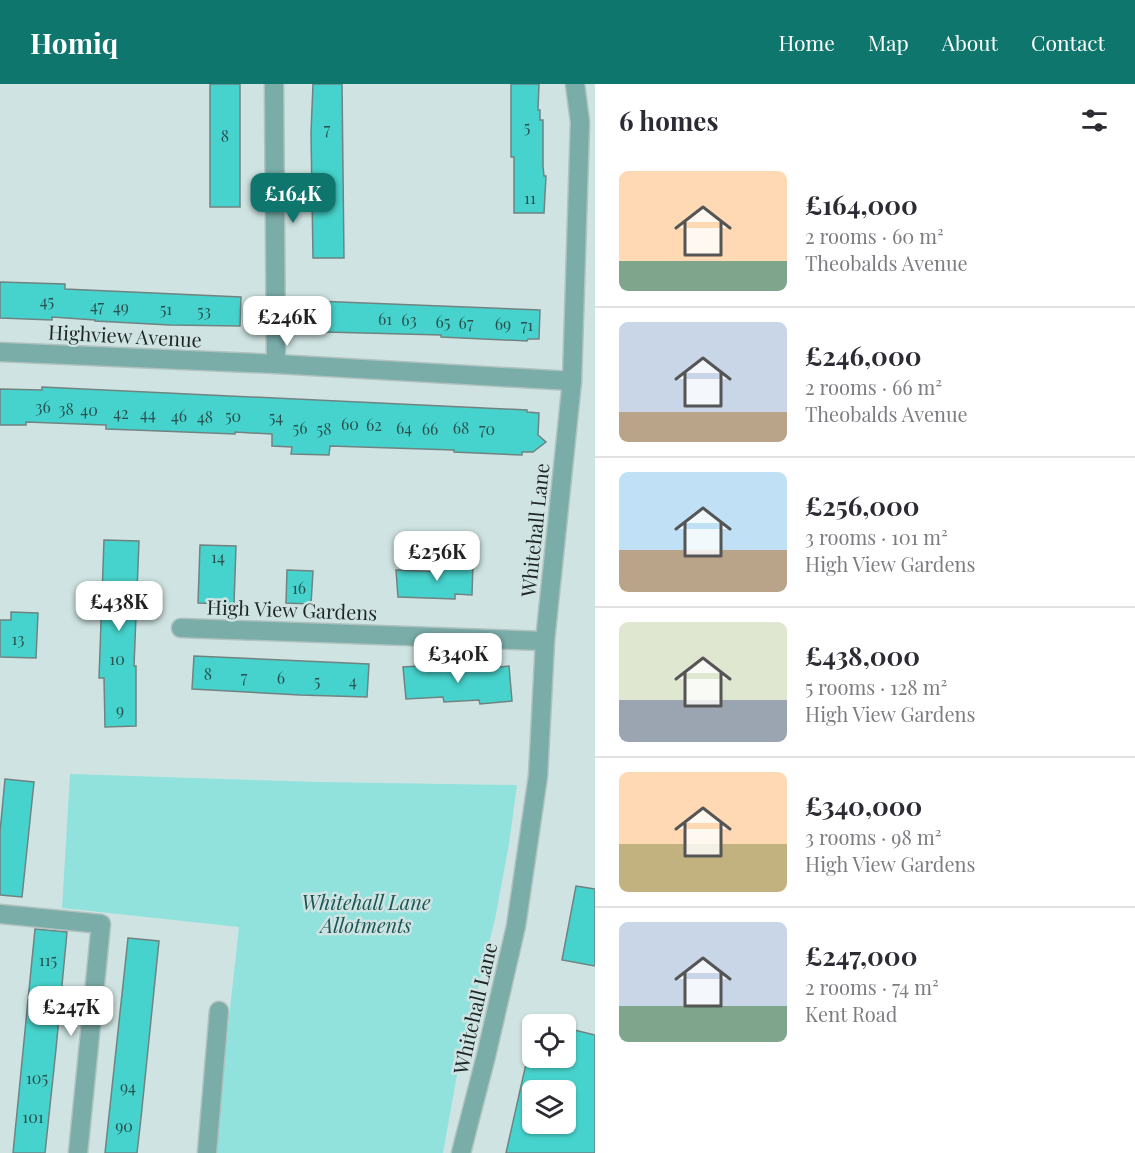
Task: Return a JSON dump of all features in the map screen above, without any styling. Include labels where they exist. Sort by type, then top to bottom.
[{"type":"street","points":[[274,84],[276,364]]},
{"type":"street","name":"Whitehall Lane","points":[[461,1153],[516,926],[538,776],[545,641],[572,381],[580,122],[575,84]]},
{"type":"street","name":"Highview Avenue","points":[[0,352],[276,364],[572,381]]},
{"type":"street","name":"High View Gardens","points":[[182,628],[545,641]]},
{"type":"street","points":[[0,914],[100,924],[78,1153]]},
{"type":"street","points":[[207,1153],[219,1011]]},
{"type":"green space","name":"Whitehall Lane Allotments","points":[[70,774],[320,782],[517,785],[495,919],[458,1069],[443,1153],[214,1153],[239,927],[62,908]]},
{"type":"building","points":[[210,84],[240,84],[240,207],[210,207]]},
{"type":"building","points":[[313,84],[342,84],[344,258],[313,258],[311,133]]},
{"type":"building","points":[[511,84],[539,84],[538,110],[540,110],[540,120],[543,120],[543,166],[544,176],[546,176],[544,213],[514,213]]},
{"type":"building","points":[[0,282],[65,284],[65,289],[241,297],[240,326],[170,325],[52,317],[52,320],[0,318]]},
{"type":"building","points":[[315,301],[540,310],[539,339],[528,339],[527,341],[441,337],[441,335],[325,332],[325,330],[315,329]]},
{"type":"building","points":[[42,387],[527,410],[527,412],[539,413],[538,435],[546,442],[533,452],[522,452],[522,455],[454,452],[454,450],[330,446],[329,455],[291,454],[292,447],[272,446],[272,434],[106,429],[106,425],[26,422],[26,425],[0,425],[0,389],[42,390]]},
{"type":"building","points":[[104,540],[139,541],[134,666],[136,666],[136,726],[105,727],[104,678],[99,678]]},
{"type":"building","points":[[200,545],[236,546],[234,604],[198,603]]},
{"type":"building","points":[[443,561],[473,562],[472,595],[455,594],[455,599],[398,597],[396,570],[443,572]]},
{"type":"building","points":[[287,570],[313,571],[311,604],[286,603]]},
{"type":"building","points":[[11,612],[38,613],[36,658],[0,657],[0,620],[11,620]]},
{"type":"building","points":[[194,656],[369,664],[367,697],[192,689]]},
{"type":"building","points":[[436,665],[436,667],[455,665],[455,668],[472,667],[472,670],[509,666],[512,701],[480,704],[479,700],[444,702],[443,697],[406,699],[403,667]]},
{"type":"building","points":[[5,779],[34,782],[22,897],[0,895],[0,832]]},
{"type":"building","points":[[576,886],[595,889],[595,966],[562,960]]},
{"type":"building","points":[[35,929],[67,932],[56,1049],[45,1153],[13,1153]]},
{"type":"building","points":[[128,938],[159,941],[141,1118],[137,1153],[105,1153]]},
{"type":"building","points":[[576,1030],[595,1035],[595,1153],[506,1153],[522,1082],[522,1134],[576,1134],[576,1080],[522,1080],[525,1068],[576,1068]]}]
